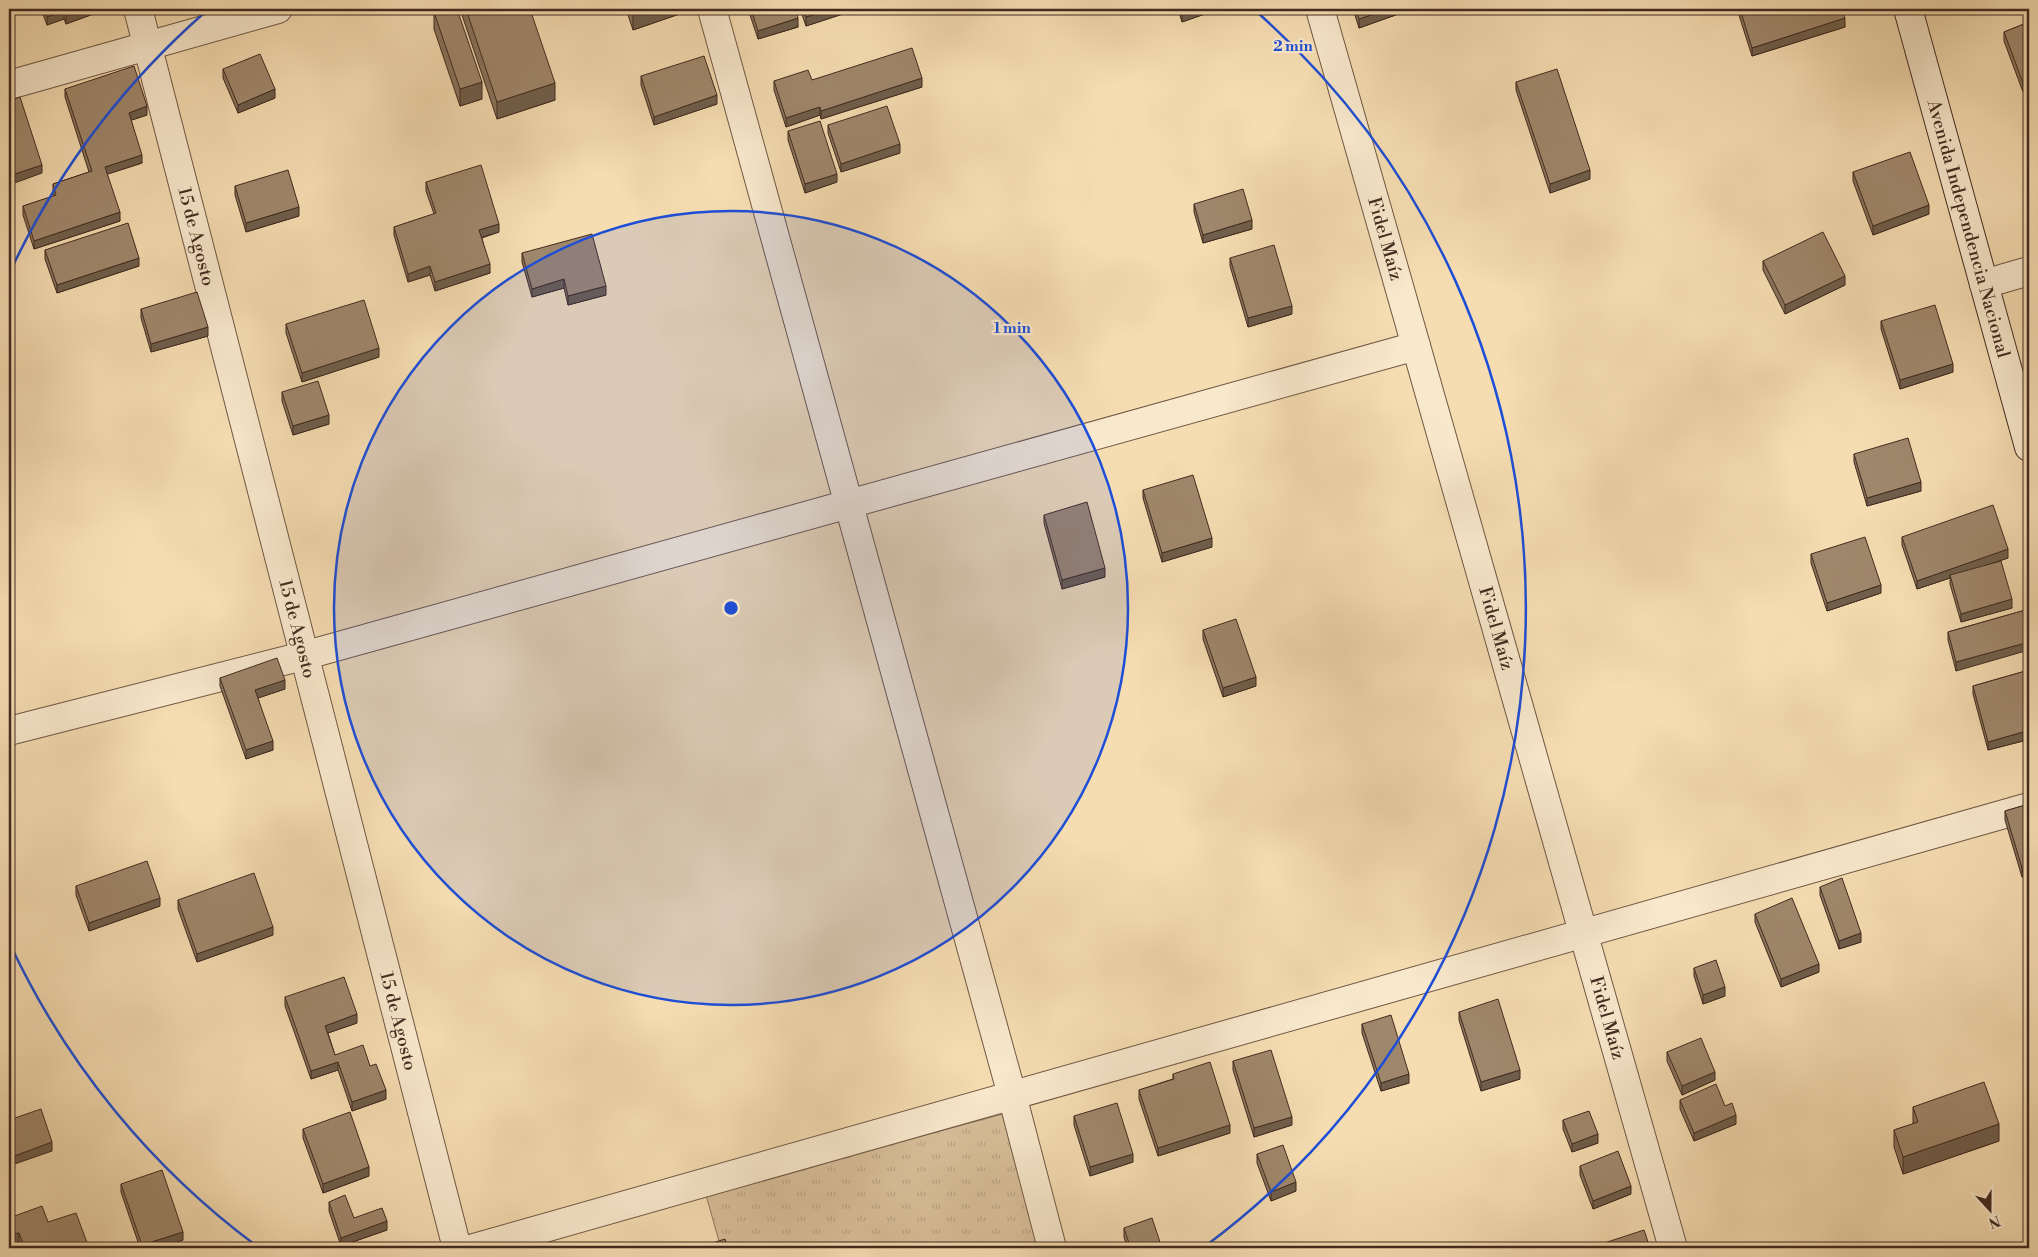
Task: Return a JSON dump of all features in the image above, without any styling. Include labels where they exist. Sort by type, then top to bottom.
[{"type":"street","name":"15 de Agosto","points":[[138,9],[303,656],[457,1248]]},
{"type":"street","points":[[9,85],[278,9]]},
{"type":"street","points":[[712,9],[1012,1096],[1052,1248]]},
{"type":"street","name":"Fidel Maíz","points":[[1320,9],[1673,1248]]},
{"type":"street","name":"Avenida Independencia Nacional","points":[[1908,9],[2029,447]]},
{"type":"street","points":[[1984,284],[2029,271]]},
{"type":"street","points":[[9,731],[303,656],[1416,346]]},
{"type":"street","points":[[474,1248],[2029,807]]},
{"type":"green space","points":[[1010,1112],[1044,1248],[721,1248],[706,1195]]},
{"type":"building","points":[[44,9],[83,9],[66,15],[64,10],[47,17]]},
{"type":"building","points":[[443,9],[457,9],[482,82],[460,89],[434,12]]},
{"type":"building","points":[[466,9],[530,9],[555,83],[497,102]]},
{"type":"building","points":[[631,9],[645,9],[633,13]]},
{"type":"building","points":[[751,9],[795,9],[798,18],[758,31]]},
{"type":"building","points":[[803,9],[832,9],[806,17]]},
{"type":"building","points":[[1181,9],[1194,9],[1182,13]]},
{"type":"building","points":[[1356,9],[1389,9],[1359,19]]},
{"type":"building","points":[[1740,9],[1842,9],[1845,18],[1752,48]]},
{"type":"building","points":[[2029,22],[2029,81],[2023,83],[2004,32]]},
{"type":"building","points":[[912,48],[922,78],[821,111],[820,107],[786,118],[774,81],[808,70],[812,80]]},
{"type":"building","points":[[260,54],[275,89],[238,105],[223,69]]},
{"type":"building","points":[[704,56],[717,95],[654,117],[641,76]]},
{"type":"building","points":[[134,66],[147,106],[129,113],[142,155],[105,167],[120,212],[34,241],[23,206],[56,195],[53,184],[92,171],[65,89]]},
{"type":"building","points":[[1557,69],[1590,170],[1550,184],[1516,82]]},
{"type":"building","points":[[20,97],[42,165],[9,176],[9,101]]},
{"type":"building","points":[[887,106],[900,144],[841,164],[828,125]]},
{"type":"building","points":[[820,121],[837,174],[805,184],[788,131]]},
{"type":"building","points":[[1910,152],[1929,205],[1873,226],[1853,172]]},
{"type":"building","points":[[481,165],[499,224],[479,230],[490,264],[435,282],[430,266],[408,274],[394,227],[436,213],[426,182]]},
{"type":"building","points":[[288,170],[299,207],[246,223],[235,186]]},
{"type":"building","points":[[1243,189],[1252,220],[1203,235],[1194,204]]},
{"type":"building","points":[[128,223],[139,258],[57,285],[45,250]]},
{"type":"building","points":[[1823,232],[1845,276],[1785,305],[1763,261]]},
{"type":"building","points":[[592,234],[606,286],[568,296],[564,279],[532,289],[522,253]]},
{"type":"building","points":[[1274,245],[1292,306],[1248,318],[1230,258]]},
{"type":"building","points":[[197,292],[208,327],[151,344],[141,309]]},
{"type":"building","points":[[364,300],[379,348],[302,373],[286,324]]},
{"type":"building","points":[[1935,305],[1953,364],[1900,380],[1881,321]]},
{"type":"building","points":[[318,381],[329,415],[293,426],[282,392]]},
{"type":"building","points":[[1908,438],[1921,482],[1867,498],[1854,454]]},
{"type":"building","points":[[1193,475],[1212,538],[1162,553],[1143,490]]},
{"type":"building","points":[[1087,502],[1105,568],[1062,580],[1044,515]]},
{"type":"building","points":[[1993,505],[2008,549],[1917,581],[1902,537]]},
{"type":"building","points":[[1865,537],[1881,585],[1827,603],[1811,554]]},
{"type":"building","points":[[2001,561],[2012,599],[1961,614],[1950,575]]},
{"type":"building","points":[[2029,609],[2029,642],[1956,662],[1948,632]]},
{"type":"building","points":[[1236,619],[1256,677],[1223,688],[1203,630]]},
{"type":"building","points":[[277,658],[285,680],[255,690],[273,741],[246,750],[220,678]]},
{"type":"building","points":[[2029,670],[2029,754],[2023,732],[1988,742],[1973,686]]},
{"type":"building","points":[[2029,804],[2029,866],[2022,868],[2005,811]]},
{"type":"building","points":[[147,861],[160,898],[89,923],[76,886]]},
{"type":"building","points":[[254,873],[273,927],[197,954],[178,900]]},
{"type":"building","points":[[1842,878],[1861,933],[1839,941],[1820,887]]},
{"type":"building","points":[[1792,898],[1819,964],[1781,979],[1755,914]]},
{"type":"building","points":[[1716,960],[1725,987],[1703,995],[1694,968]]},
{"type":"building","points":[[344,977],[357,1014],[325,1026],[335,1055],[363,1045],[370,1066],[376,1064],[386,1090],[352,1102],[338,1062],[311,1071],[285,997]]},
{"type":"building","points":[[1498,999],[1520,1070],[1481,1082],[1459,1012]]},
{"type":"building","points":[[9,1000],[13,1011],[9,1013]]},
{"type":"building","points":[[1391,1015],[1409,1074],[1381,1083],[1362,1024]]},
{"type":"building","points":[[1701,1038],[1715,1072],[1682,1086],[1667,1052]]},
{"type":"building","points":[[1271,1050],[1292,1117],[1254,1128],[1233,1061]]},
{"type":"building","points":[[1210,1062],[1230,1125],[1158,1148],[1139,1090],[1174,1079],[1173,1074]]},
{"type":"building","points":[[1984,1082],[1999,1124],[1903,1157],[1894,1130],[1918,1122],[1913,1107]]},
{"type":"building","points":[[1716,1084],[1725,1106],[1732,1103],[1736,1115],[1694,1133],[1680,1100]]},
{"type":"building","points":[[1117,1103],[1133,1154],[1090,1167],[1074,1116]]},
{"type":"building","points":[[41,1109],[52,1142],[9,1158],[9,1120]]},
{"type":"building","points":[[1589,1111],[1598,1134],[1572,1144],[1563,1120]]},
{"type":"building","points":[[350,1112],[369,1167],[323,1184],[303,1129]]},
{"type":"building","points":[[1283,1145],[1296,1182],[1271,1192],[1257,1154]]},
{"type":"building","points":[[1618,1151],[1631,1186],[1593,1201],[1580,1166]]},
{"type":"building","points":[[162,1170],[183,1232],[142,1245],[121,1184]]},
{"type":"building","points":[[345,1195],[354,1218],[382,1208],[387,1221],[341,1238],[329,1202]]},
{"type":"building","points":[[42,1206],[48,1222],[76,1213],[89,1248],[25,1248],[19,1233],[14,1234],[9,1218]]},
{"type":"building","points":[[1152,1218],[1162,1248],[1122,1248],[1130,1246],[1124,1228]]},
{"type":"building","points":[[1644,1230],[1650,1248],[1589,1248]]},
{"type":"building","points":[[725,1239],[728,1248],[697,1248]]}]
